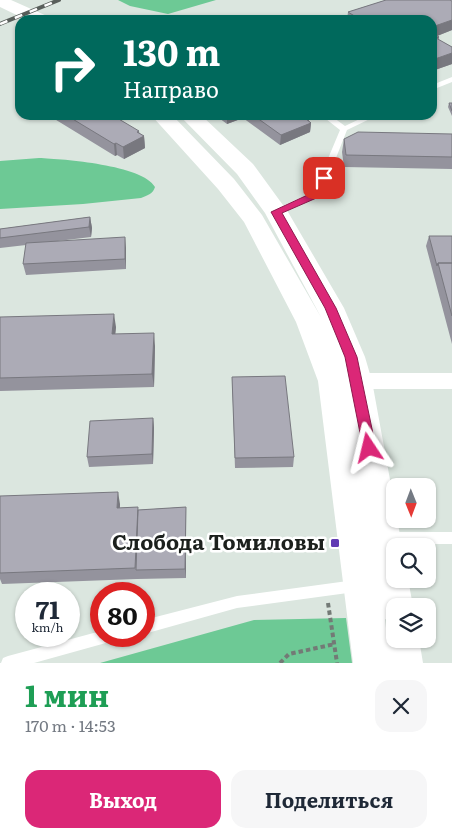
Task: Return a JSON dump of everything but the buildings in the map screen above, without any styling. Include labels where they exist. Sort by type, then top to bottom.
[{"type":"highway","points":[[0,1],[30,15]]},
{"type":"highway","points":[[0,15],[15,22]]},
{"type":"highway","points":[[165,120],[226,184],[254,220],[345,381],[384,538],[394,598]]},
{"type":"highway","points":[[194,120],[245,169],[276,212],[331,308],[351,357],[345,381],[361,586],[372,663]]},
{"type":"highway","points":[[402,648],[404,663]]},
{"type":"street","points":[[345,381],[452,381]]},
{"type":"lane","points":[[437,86],[452,79]]},
{"type":"lane","points":[[332,120],[344,129]]},
{"type":"lane","points":[[276,212],[318,194],[344,129],[363,120]]},
{"type":"lane","points":[[384,538],[452,538]]},
{"type":"lane","points":[[155,624],[237,602],[361,586]]},
{"type":"lane","points":[[8,663],[90,641]]},
{"type":"path","points":[[326,590],[337,663]]},
{"type":"path","points":[[280,663],[289,654],[335,644]]},
{"type":"green space","points":[[118,0],[216,0],[168,14],[130,6]]},
{"type":"green space","points":[[39,158],[119,168],[148,179],[155,187],[152,193],[141,198],[0,209],[0,161]]},
{"type":"green space","points":[[346,618],[352,663],[100,663],[254,620]]},
{"type":"railway","points":[[22,15],[59,0]]},
{"type":"railway","points":[[0,24],[15,18]]},
{"type":"place","name":"Слобода Томиловы","points":[[335,543]]},
{"type":"route","points":[[324,178],[318,194],[276,212],[331,308],[351,357],[369,448]]}]
